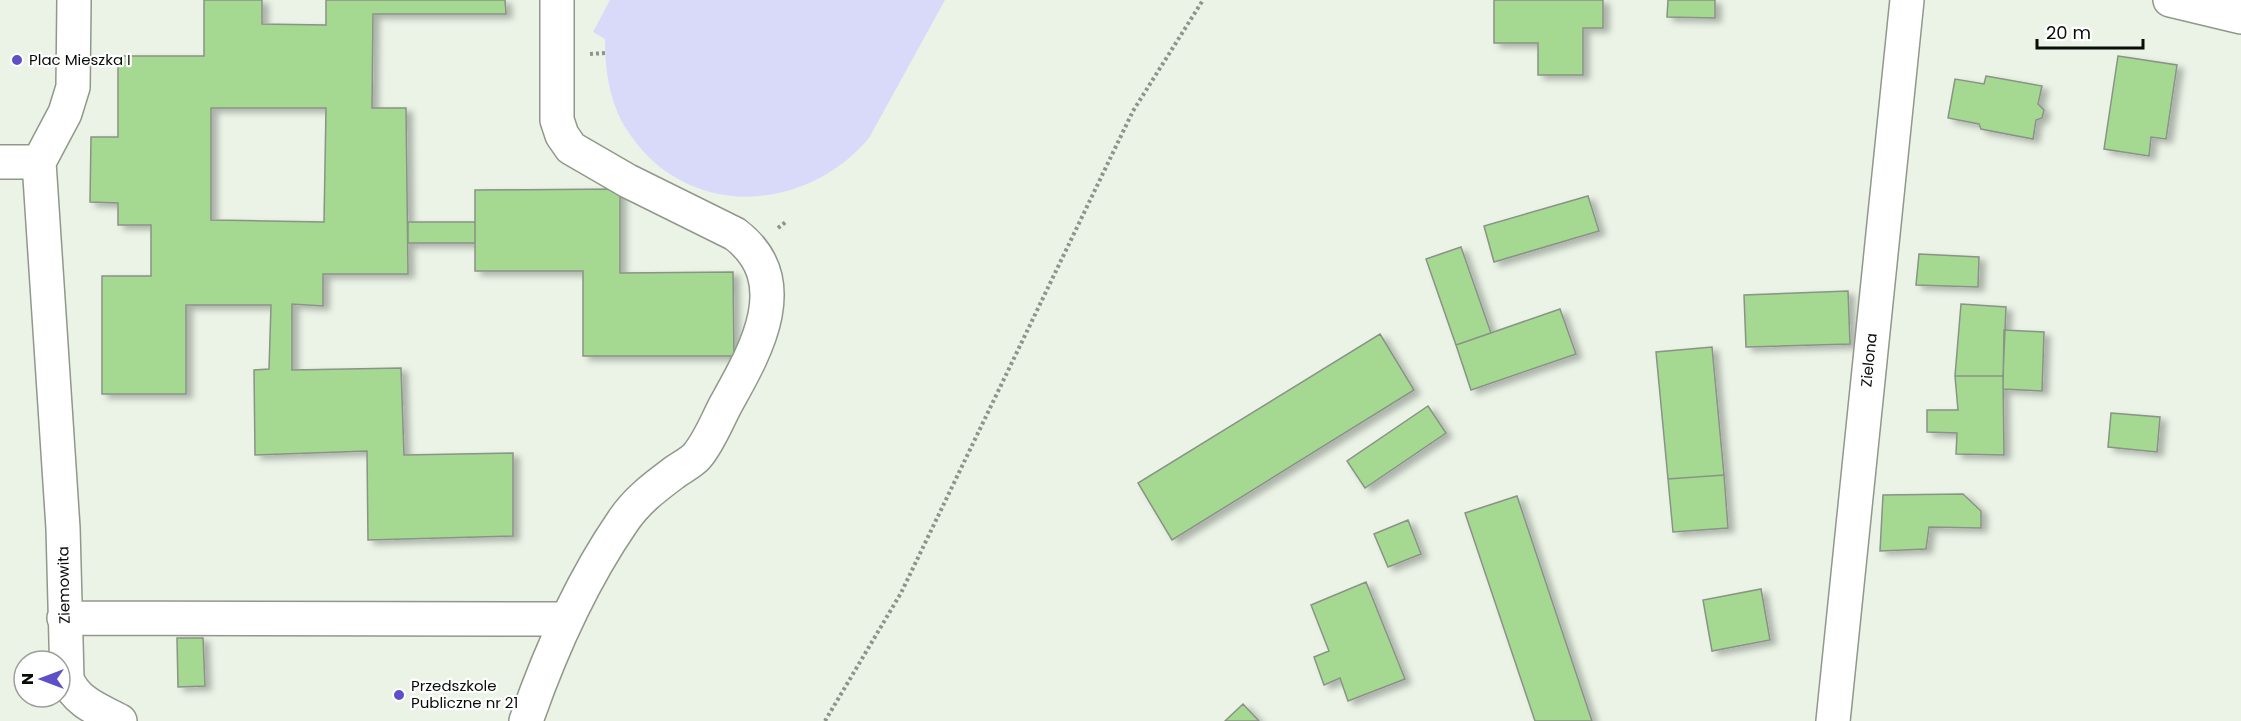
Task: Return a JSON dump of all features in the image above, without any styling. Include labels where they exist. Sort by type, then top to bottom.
[{"type":"street","points":[[0,162],[39,162],[65,113],[73,87],[74,0]]},
{"type":"street","points":[[526,721],[567,619],[622,521],[642,496],[697,456],[754,355],[766,319],[767,285],[757,255],[735,234],[628,181],[571,148],[562,135],[557,120],[556,0]]},
{"type":"street","name":"Zielona","points":[[1833,721],[1907,0]]},
{"type":"street","points":[[2170,0],[2241,17]]},
{"type":"street","name":"Ziemowita","points":[[39,162],[63,528],[67,679],[72,692],[82,700],[120,721]]},
{"type":"street","points":[[64,618],[567,619]]},
{"type":"path","points":[[825,721],[901,593],[1133,111],[1203,0]]},
{"type":"shaded area","points":[[610,0],[945,0],[869,138],[842,164],[811,182],[778,193],[744,197],[710,192],[678,179],[649,157],[625,127],[615,106],[609,84],[605,39],[593,32]]},
{"type":"building","points":[[204,0],[262,0],[262,24],[326,25],[326,0],[505,0],[506,14],[373,14],[372,108],[406,108],[408,274],[323,274],[323,306],[292,304],[292,370],[401,368],[404,455],[513,453],[513,536],[368,540],[367,451],[255,455],[254,370],[269,369],[271,305],[186,305],[186,394],[102,394],[102,276],[151,276],[151,225],[118,225],[118,203],[90,202],[91,137],[118,137],[118,56],[204,56]],"holes":[[[211,108],[326,108],[324,222],[211,220]]]},
{"type":"building","points":[[1494,0],[1603,0],[1603,28],[1583,28],[1583,75],[1538,75],[1538,43],[1494,43]]},
{"type":"building","points":[[1668,0],[1715,0],[1715,18],[1667,17]]},
{"type":"building","points":[[2118,56],[2177,65],[2166,139],[2151,137],[2149,156],[2104,149]]},
{"type":"building","points":[[1986,76],[2042,86],[2038,104],[2044,110],[2042,118],[2036,120],[2033,139],[1981,129],[1979,124],[1948,118],[1955,79],[1984,84]]},
{"type":"building","points":[[620,189],[620,273],[733,272],[734,356],[583,356],[583,271],[475,271],[475,190]]},
{"type":"building","points":[[1588,196],[1599,231],[1494,262],[1484,226]]},
{"type":"building","points":[[408,222],[475,222],[475,243],[408,243]]},
{"type":"building","points":[[1461,247],[1491,333],[1456,345],[1426,259]]},
{"type":"building","points":[[1919,254],[1979,257],[1978,287],[1916,285]]},
{"type":"building","points":[[1848,291],[1850,344],[1746,347],[1744,295]]},
{"type":"building","points":[[1961,304],[2006,307],[2003,376],[1955,376]]},
{"type":"building","points":[[1560,309],[1576,354],[1471,390],[1456,345]]},
{"type":"building","points":[[2004,330],[2044,332],[2042,391],[2003,389]]},
{"type":"building","points":[[1380,334],[1414,390],[1172,540],[1138,483]]},
{"type":"building","points":[[1712,347],[1724,475],[1668,479],[1656,352]]},
{"type":"building","points":[[1955,376],[2003,376],[2004,455],[1956,454],[1957,433],[1927,432],[1927,410],[1958,410]]},
{"type":"building","points":[[1428,406],[1446,433],[1365,488],[1347,461]]},
{"type":"building","points":[[2111,413],[2160,417],[2157,452],[2108,447]]},
{"type":"building","points":[[1724,475],[1728,528],[1673,532],[1668,479]]},
{"type":"building","points":[[1963,494],[1981,511],[1981,528],[1929,527],[1926,549],[1880,551],[1883,495]]},
{"type":"building","points":[[1517,496],[1592,721],[1535,721],[1465,513]]},
{"type":"building","points":[[1408,520],[1421,554],[1388,567],[1374,534]]},
{"type":"building","points":[[1366,582],[1405,679],[1348,701],[1340,678],[1324,685],[1314,657],[1329,651],[1311,605]]},
{"type":"building","points":[[1761,589],[1770,640],[1712,651],[1703,600]]},
{"type":"building","points":[[177,638],[203,638],[205,686],[178,687]]},
{"type":"building","points":[[1243,704],[1259,721],[1225,721]]},
{"type":"place","name":"Plac Mieszka I","points":[[17,60]]},
{"type":"place","name":"Przedszkole Publiczne nr 21","points":[[399,695]]}]
